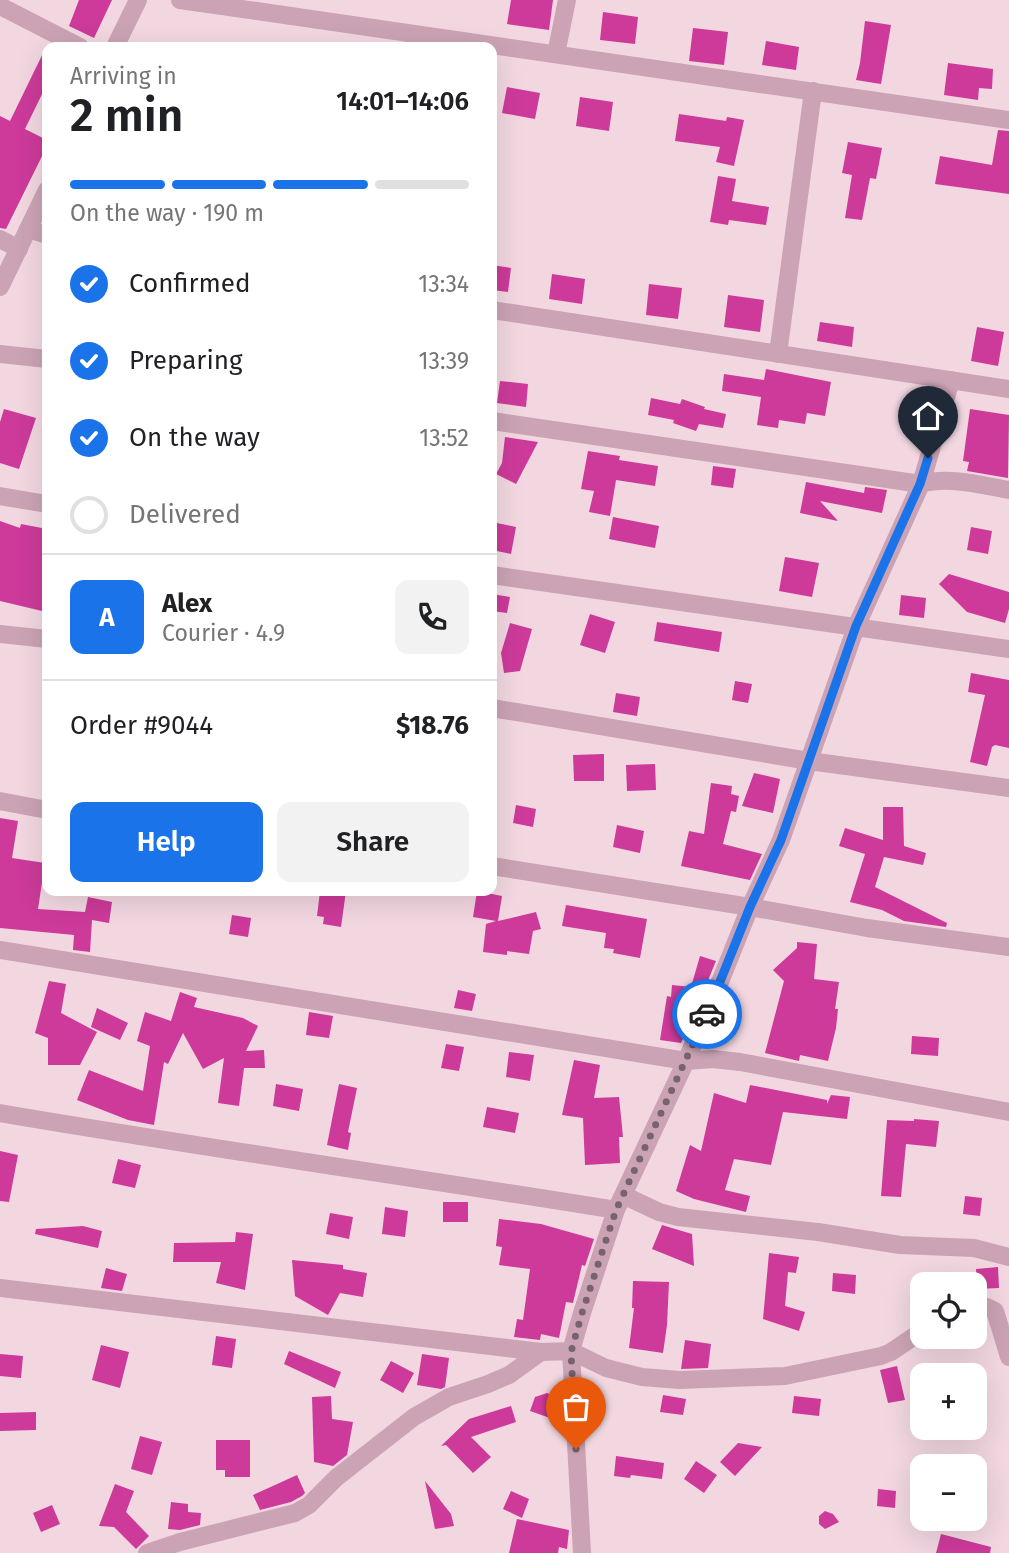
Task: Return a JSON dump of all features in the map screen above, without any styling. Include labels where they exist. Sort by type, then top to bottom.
[{"type":"street","points":[[117,42],[138,0]]},
{"type":"street","points":[[180,0],[472,42]]},
{"type":"street","points":[[556,54],[567,0]]},
{"type":"street","points":[[0,6],[70,42]]},
{"type":"street","points":[[497,46],[1009,120]]},
{"type":"street","points":[[778,354],[813,92]]},
{"type":"street","points":[[0,287],[42,201]]},
{"type":"street","points":[[29,229],[42,233]]},
{"type":"street","points":[[0,239],[19,249]]},
{"type":"street","points":[[497,311],[1009,389]]},
{"type":"street","points":[[0,354],[42,358]]},
{"type":"street","points":[[582,1553],[571,1352],[620,1202],[686,1060],[750,907],[773,860],[856,626],[920,484],[951,380]]},
{"type":"street","points":[[497,422],[920,484],[947,480],[1009,490]]},
{"type":"street","points":[[0,496],[42,503]]},
{"type":"street","points":[[497,576],[1009,649]]},
{"type":"street","points":[[0,634],[42,638]]},
{"type":"street","points":[[497,709],[809,761],[1009,788]]},
{"type":"street","points":[[0,801],[42,809]]},
{"type":"street","points":[[497,867],[867,928],[1009,947]]},
{"type":"street","points":[[0,950],[686,1060],[740,1062],[1009,1112]]},
{"type":"street","points":[[0,1113],[131,1136],[620,1202],[678,1217],[818,1232],[915,1247],[974,1248],[1009,1257]]},
{"type":"street","points":[[0,1288],[541,1352],[571,1352],[606,1368],[642,1377],[680,1380],[785,1376],[881,1356],[910,1339]]},
{"type":"street","points":[[987,1307],[995,1311],[1009,1357]]},
{"type":"street","points":[[147,1553],[295,1513],[309,1505],[335,1478],[414,1417],[449,1396],[509,1375],[541,1352]]},
{"type":"building","points":[[79,0],[112,0],[94,38],[69,26]]},
{"type":"building","points":[[511,0],[553,0],[549,30],[507,24]]},
{"type":"building","points":[[603,12],[638,17],[635,44],[600,40]]},
{"type":"building","points":[[865,21],[891,25],[881,84],[856,80]]},
{"type":"building","points":[[693,28],[728,32],[724,65],[689,61]]},
{"type":"building","points":[[766,41],[799,47],[796,70],[762,65]]},
{"type":"building","points":[[42,55],[42,94],[25,129],[42,138],[42,156],[6,229],[0,228],[0,116],[10,121]]},
{"type":"building","points":[[948,63],[993,69],[992,89],[979,88],[978,100],[944,95]]},
{"type":"building","points":[[507,87],[540,93],[535,119],[502,113]]},
{"type":"building","points":[[580,97],[613,102],[609,131],[576,126]]},
{"type":"building","points":[[679,114],[726,121],[727,117],[744,120],[734,166],[716,162],[720,147],[675,141]]},
{"type":"building","points":[[998,130],[1009,131],[1009,194],[935,184],[940,156],[992,165]]},
{"type":"building","points":[[848,142],[882,148],[876,179],[870,178],[862,220],[845,218],[852,175],[842,173]]},
{"type":"building","points":[[718,176],[736,179],[732,201],[769,207],[766,225],[729,220],[728,225],[710,222]]},
{"type":"building","points":[[497,266],[511,268],[508,292],[497,291]]},
{"type":"building","points":[[552,274],[585,279],[582,304],[549,299]]},
{"type":"building","points":[[649,284],[682,288],[678,319],[646,315]]},
{"type":"building","points":[[728,295],[764,300],[760,332],[724,327]]},
{"type":"building","points":[[820,322],[854,327],[852,347],[817,341]]},
{"type":"building","points":[[977,327],[1004,332],[998,366],[971,361]]},
{"type":"building","points":[[766,369],[831,382],[825,416],[807,413],[805,424],[779,420],[778,428],[757,425],[761,397],[722,391],[724,374],[764,380]]},
{"type":"building","points":[[500,381],[528,384],[526,407],[497,403]]},
{"type":"building","points":[[651,398],[680,404],[682,399],[705,407],[704,409],[726,414],[723,428],[699,424],[696,431],[673,423],[674,420],[648,415]]},
{"type":"building","points":[[4,409],[36,418],[19,469],[0,463],[0,422]]},
{"type":"building","points":[[970,409],[1009,415],[1008,478],[967,471],[969,462],[963,461]]},
{"type":"building","points":[[505,437],[538,442],[516,484],[497,474],[502,463]]},
{"type":"building","points":[[588,451],[620,456],[619,460],[658,466],[655,486],[616,480],[610,516],[589,512],[594,491],[581,489]]},
{"type":"building","points":[[713,466],[736,469],[733,488],[711,485]]},
{"type":"building","points":[[806,482],[864,493],[865,487],[887,490],[882,513],[820,501],[838,521],[800,513]]},
{"type":"building","points":[[613,517],[659,526],[655,548],[609,539]]},
{"type":"building","points":[[0,521],[20,528],[21,524],[42,528],[42,611],[0,601]]},
{"type":"building","points":[[497,523],[516,527],[511,554],[497,551]]},
{"type":"building","points":[[971,527],[992,531],[988,554],[967,550]]},
{"type":"building","points":[[785,557],[819,563],[812,597],[779,591]]},
{"type":"building","points":[[949,574],[1009,592],[1009,609],[1005,623],[967,612],[939,584]]},
{"type":"building","points":[[497,595],[510,597],[507,613],[497,612]]},
{"type":"building","points":[[901,595],[926,598],[924,618],[899,615]]},
{"type":"building","points":[[590,614],[615,622],[605,653],[580,645]]},
{"type":"building","points":[[657,622],[722,632],[719,652],[654,641]]},
{"type":"building","points":[[510,623],[532,629],[520,671],[504,673],[501,653]]},
{"type":"building","points":[[971,673],[1009,680],[1009,748],[995,745],[992,747],[987,766],[970,762],[985,695],[968,692]]},
{"type":"building","points":[[735,681],[752,684],[748,703],[732,700]]},
{"type":"building","points":[[616,693],[640,697],[637,716],[613,712]]},
{"type":"building","points":[[604,754],[604,781],[574,781],[573,755]]},
{"type":"building","points":[[655,764],[656,790],[627,791],[626,765]]},
{"type":"building","points":[[754,773],[780,779],[773,813],[742,806]]},
{"type":"building","points":[[711,783],[732,786],[731,794],[739,796],[736,812],[731,811],[723,844],[762,854],[750,880],[681,866],[689,831],[704,834]]},
{"type":"building","points":[[516,805],[536,809],[533,827],[513,823]]},
{"type":"building","points":[[883,807],[903,807],[904,846],[926,853],[923,865],[884,857],[875,887],[947,923],[946,927],[904,921],[882,910],[850,902],[865,854],[839,846],[845,828],[883,840]]},
{"type":"building","points":[[0,818],[18,821],[12,858],[42,863],[38,909],[85,912],[88,897],[112,902],[109,923],[92,920],[90,952],[73,950],[74,935],[0,928]]},
{"type":"building","points":[[617,825],[644,831],[640,853],[613,847]]},
{"type":"building","points":[[497,895],[502,896],[498,921],[536,912],[541,929],[533,931],[529,954],[483,952],[486,924],[496,921],[473,917],[476,896]]},
{"type":"building","points":[[319,896],[345,896],[341,927],[323,924],[324,917],[317,916]]},
{"type":"building","points":[[566,905],[647,919],[640,958],[613,953],[614,949],[604,948],[606,933],[562,926]]},
{"type":"building","points":[[232,915],[251,918],[248,937],[229,934]]},
{"type":"building","points":[[797,942],[817,944],[814,979],[839,982],[835,1009],[838,1009],[836,1028],[828,1061],[800,1055],[799,1061],[765,1053],[784,981],[773,970],[797,948]]},
{"type":"building","points":[[700,956],[716,961],[699,1002],[693,1001],[688,1027],[681,1043],[660,1040],[667,996],[671,997],[672,985],[691,987]]},
{"type":"building","points":[[49,981],[66,984],[61,1013],[97,1032],[80,1065],[48,1065],[48,1038],[35,1033]]},
{"type":"building","points":[[458,990],[476,994],[472,1011],[454,1008]]},
{"type":"building","points":[[180,992],[197,998],[194,1007],[243,1018],[258,1026],[246,1051],[264,1050],[265,1068],[244,1068],[239,1106],[218,1103],[224,1058],[203,1069],[183,1033],[168,1064],[164,1062],[154,1125],[128,1120],[77,1100],[89,1070],[143,1091],[150,1046],[137,1041],[145,1012],[171,1021]]},
{"type":"building","points":[[97,1008],[128,1023],[120,1040],[91,1027]]},
{"type":"building","points":[[309,1012],[333,1016],[329,1038],[306,1035]]},
{"type":"building","points":[[912,1036],[939,1038],[938,1056],[911,1054]]},
{"type":"building","points":[[446,1044],[464,1047],[459,1071],[441,1068]]},
{"type":"building","points":[[509,1052],[534,1055],[530,1081],[506,1077]]},
{"type":"building","points":[[574,1060],[600,1065],[594,1098],[619,1097],[623,1137],[619,1137],[620,1163],[585,1165],[583,1118],[562,1115]]},
{"type":"building","points":[[276,1084],[303,1089],[299,1111],[273,1106]]},
{"type":"building","points":[[339,1084],[357,1088],[348,1132],[351,1133],[348,1150],[327,1145]]},
{"type":"building","points":[[750,1085],[827,1100],[827,1104],[831,1095],[850,1097],[847,1119],[783,1112],[771,1165],[734,1159],[725,1190],[750,1196],[746,1212],[694,1199],[676,1191],[690,1145],[701,1151],[714,1093],[746,1103]]},
{"type":"building","points":[[487,1107],[519,1113],[515,1133],[483,1127]]},
{"type":"building","points":[[887,1120],[939,1121],[936,1147],[906,1144],[901,1197],[881,1196]]},
{"type":"building","points":[[0,1151],[18,1155],[9,1202],[0,1201]]},
{"type":"building","points":[[118,1159],[141,1165],[135,1188],[112,1183]]},
{"type":"building","points":[[965,1196],[982,1198],[980,1216],[963,1214]]},
{"type":"building","points":[[443,1202],[468,1202],[468,1222],[443,1222]]},
{"type":"building","points":[[385,1207],[408,1211],[405,1237],[382,1234]]},
{"type":"building","points":[[330,1213],[353,1217],[349,1239],[326,1234]]},
{"type":"building","points":[[499,1219],[541,1224],[594,1239],[585,1266],[582,1265],[573,1303],[566,1302],[559,1338],[541,1334],[540,1340],[514,1337],[517,1319],[523,1320],[530,1269],[499,1265],[502,1247],[496,1246]]},
{"type":"building","points":[[662,1225],[692,1234],[694,1266],[652,1249]]},
{"type":"building","points":[[83,1226],[102,1231],[98,1248],[35,1234],[36,1229]]},
{"type":"building","points":[[236,1232],[253,1234],[245,1290],[216,1283],[221,1262],[173,1262],[174,1243],[235,1242]]},
{"type":"building","points":[[769,1253],[799,1257],[796,1273],[788,1272],[785,1306],[805,1312],[799,1331],[763,1319]]},
{"type":"building","points":[[292,1260],[343,1265],[343,1269],[367,1273],[363,1297],[340,1293],[328,1315],[295,1296]]},
{"type":"building","points":[[998,1267],[999,1288],[987,1289],[987,1272],[976,1272],[976,1269]]},
{"type":"building","points":[[106,1268],[127,1274],[122,1291],[101,1288]]},
{"type":"building","points":[[833,1273],[856,1275],[855,1294],[832,1291]]},
{"type":"building","points":[[633,1281],[669,1282],[663,1353],[629,1348],[634,1308]]},
{"type":"building","points":[[216,1336],[236,1339],[232,1368],[212,1365]]},
{"type":"building","points":[[685,1340],[711,1344],[708,1368],[681,1369]]},
{"type":"building","points":[[101,1345],[129,1352],[120,1388],[92,1380]]},
{"type":"building","points":[[289,1351],[341,1372],[335,1388],[284,1364]]},
{"type":"building","points":[[0,1354],[23,1356],[21,1378],[0,1376]]},
{"type":"building","points":[[422,1354],[449,1358],[445,1387],[441,1389],[417,1385]]},
{"type":"building","points":[[391,1361],[414,1373],[403,1393],[380,1380]]},
{"type":"building","points":[[897,1366],[905,1400],[888,1403],[880,1370]]},
{"type":"building","points":[[547,1393],[558,1398],[550,1418],[530,1411],[535,1397]]},
{"type":"building","points":[[663,1395],[686,1399],[683,1415],[660,1412]]},
{"type":"building","points":[[331,1396],[332,1419],[353,1422],[347,1455],[333,1466],[314,1462],[312,1397]]},
{"type":"building","points":[[794,1396],[821,1399],[819,1416],[792,1413]]},
{"type":"building","points":[[511,1406],[516,1422],[471,1437],[491,1457],[473,1473],[446,1445],[441,1446],[469,1419]]},
{"type":"building","points":[[36,1412],[36,1430],[0,1431],[0,1413]]},
{"type":"building","points":[[140,1436],[162,1442],[152,1475],[131,1469]]},
{"type":"building","points":[[216,1440],[250,1440],[250,1477],[225,1477],[225,1470],[216,1470]]},
{"type":"building","points":[[738,1443],[762,1447],[735,1476],[720,1462]]},
{"type":"building","points":[[616,1456],[664,1463],[662,1479],[614,1476]]},
{"type":"building","points":[[696,1461],[717,1475],[704,1493],[684,1479]]},
{"type":"building","points":[[297,1475],[305,1493],[302,1496],[291,1502],[260,1510],[253,1495]]},
{"type":"building","points":[[425,1481],[451,1514],[454,1526],[435,1529]]},
{"type":"building","points":[[115,1484],[134,1491],[126,1512],[149,1536],[136,1549],[114,1527],[99,1526]]},
{"type":"building","points":[[878,1489],[896,1491],[895,1508],[877,1506]]},
{"type":"building","points":[[511,1491],[529,1499],[522,1518],[503,1509]]},
{"type":"building","points":[[171,1502],[188,1504],[188,1512],[201,1513],[200,1525],[180,1530],[168,1529]]},
{"type":"building","points":[[52,1505],[60,1524],[41,1532],[33,1513]]},
{"type":"building","points":[[825,1511],[833,1514],[839,1522],[825,1529],[819,1524],[819,1516]]},
{"type":"building","points":[[517,1519],[569,1530],[567,1549],[559,1547],[558,1553],[509,1553]]},
{"type":"building","points":[[941,1534],[991,1547],[990,1553],[936,1553]]},
{"type":"way so far","points":[[576,1449],[571,1352],[582,1313],[616,1210],[707,1014]]},
{"type":"route","points":[[707,1014],[750,907],[781,840],[856,626],[920,484],[928,458]]}]
